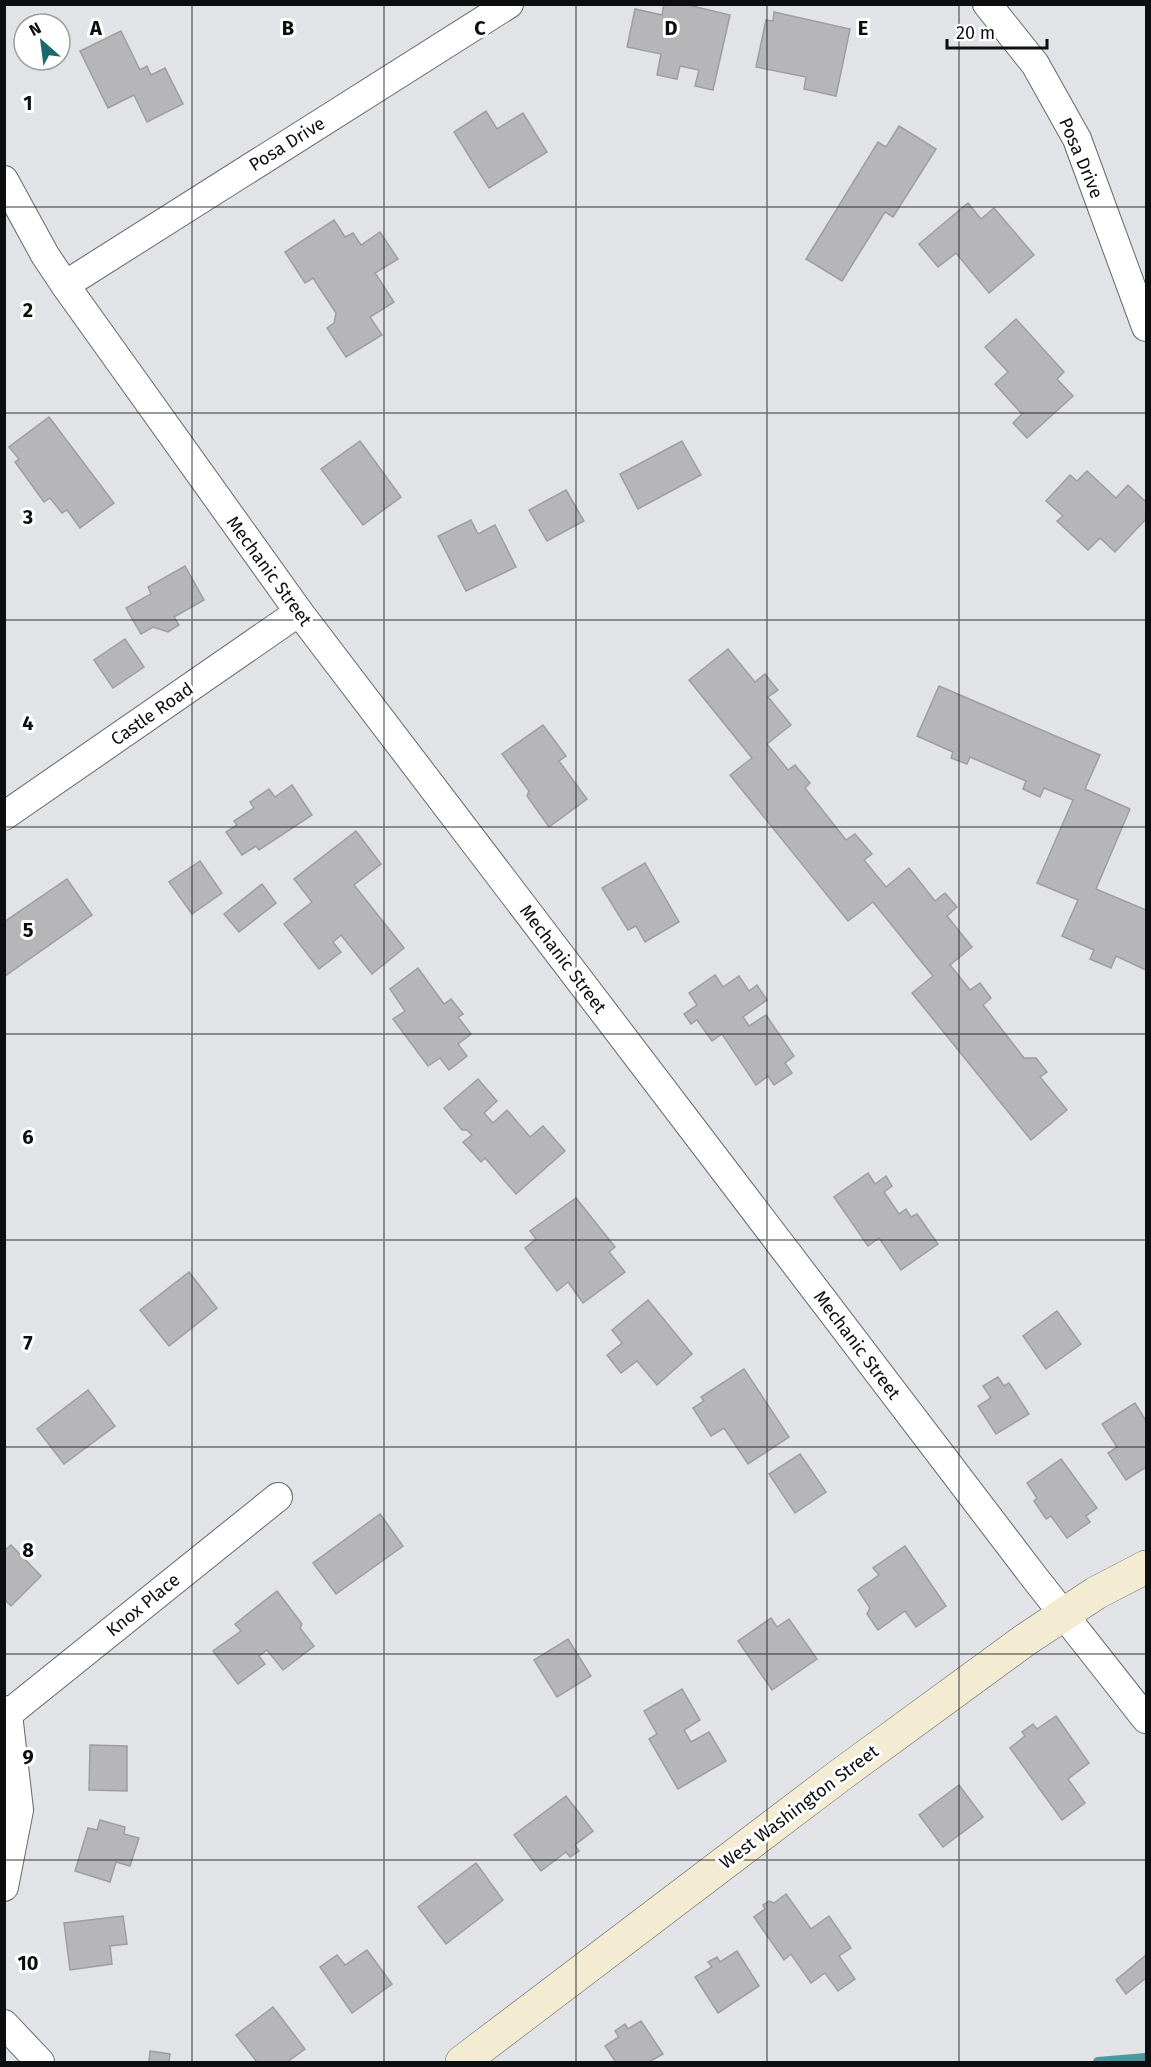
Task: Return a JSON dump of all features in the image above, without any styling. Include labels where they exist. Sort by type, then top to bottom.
[{"type":"main road","name":"West Washington Street","points":[[462,2062],[840,1776],[1063,1615],[1096,1593],[1146,1567]]},
{"type":"street","name":"Posa Drive","points":[[65,285],[509,4]]},
{"type":"street","name":"Posa Drive","points":[[987,4],[1035,64],[1077,139],[1146,327]]},
{"type":"street","name":"Mechanic Street","points":[[4,180],[45,255],[65,285],[299,612],[1063,1615],[1146,1719]]},
{"type":"street","name":"Castle Road","points":[[4,816],[299,612]]},
{"type":"street","name":"Knox Place","points":[[6,1712],[278,1497]]},
{"type":"street","points":[[4,1887],[20,1810],[6,1712]]},
{"type":"street","points":[[4,2024],[40,2062]]},
{"type":"building","points":[[664,4],[684,4],[730,15],[713,90],[695,86],[699,70],[680,66],[677,79],[657,75],[661,54],[627,47],[635,9],[662,15]]},
{"type":"building","points":[[774,12],[850,29],[836,96],[804,89],[806,77],[756,67],[766,20],[773,21]]},
{"type":"building","points":[[121,31],[140,70],[147,66],[151,75],[165,68],[183,104],[147,122],[134,95],[108,108],[80,51]]},
{"type":"building","points":[[486,111],[497,129],[523,113],[547,152],[489,188],[454,132]]},
{"type":"building","points":[[899,126],[936,149],[893,217],[885,212],[842,281],[806,259],[878,142],[886,147]]},
{"type":"building","points":[[968,203],[981,219],[994,208],[1034,255],[989,293],[956,253],[938,267],[919,244]]},
{"type":"building","points":[[334,220],[345,237],[353,233],[361,245],[380,232],[398,259],[375,273],[394,302],[370,317],[382,335],[346,357],[327,328],[334,323],[336,313],[313,278],[305,283],[285,252]]},
{"type":"building","points":[[1016,319],[1064,372],[1057,379],[1073,396],[1027,438],[1013,423],[1022,414],[995,384],[1008,372],[985,347]]},
{"type":"building","points":[[49,417],[114,503],[80,528],[67,510],[62,513],[50,498],[44,502],[15,462],[19,459],[9,447]]},
{"type":"building","points":[[360,441],[401,497],[363,525],[321,469]]},
{"type":"building","points":[[682,441],[701,475],[638,509],[620,474]]},
{"type":"building","points":[[1087,471],[1116,498],[1128,485],[1146,502],[1146,519],[1115,552],[1100,538],[1088,550],[1057,521],[1063,516],[1046,501],[1070,475],[1077,481]]},
{"type":"building","points":[[566,490],[584,521],[547,541],[529,510]]},
{"type":"building","points":[[471,520],[478,534],[495,525],[516,567],[466,591],[438,536]]},
{"type":"building","points":[[185,566],[204,600],[174,617],[179,625],[168,632],[153,627],[141,634],[126,608],[151,594],[148,587]]},
{"type":"building","points":[[125,639],[144,667],[113,688],[94,660]]},
{"type":"building","points":[[728,649],[755,682],[765,674],[778,690],[768,697],[791,725],[767,744],[788,770],[795,765],[810,783],[805,788],[846,840],[855,834],[872,854],[864,860],[886,887],[909,868],[935,901],[945,893],[957,907],[947,916],[972,947],[950,965],[970,990],[980,983],[991,998],[983,1005],[1024,1058],[1036,1058],[1047,1072],[1040,1077],[1067,1110],[1031,1140],[912,993],[933,976],[873,902],[848,921],[730,775],[752,758],[689,680]]},
{"type":"building","points":[[939,686],[1100,755],[1085,789],[1130,809],[1096,889],[1146,910],[1146,970],[1116,956],[1111,968],[1090,959],[1094,950],[1062,936],[1078,900],[1037,883],[1073,800],[1044,788],[1040,797],[1023,789],[1026,781],[970,757],[967,764],[951,758],[953,752],[917,736]]},
{"type":"building","points":[[543,725],[566,756],[559,761],[587,799],[549,827],[527,796],[529,791],[502,754]]},
{"type":"building","points":[[292,785],[312,815],[259,850],[256,846],[242,855],[226,832],[237,825],[234,821],[254,808],[250,802],[269,789],[275,797]]},
{"type":"building","points":[[356,831],[381,864],[354,885],[404,948],[372,974],[341,935],[333,942],[341,952],[319,969],[284,924],[312,902],[294,879]]},
{"type":"building","points":[[200,861],[222,893],[192,914],[169,882]]},
{"type":"building","points":[[645,863],[679,922],[645,942],[636,926],[628,930],[602,888]]},
{"type":"building","points":[[67,879],[92,915],[5,976],[4,922]]},
{"type":"building","points":[[262,884],[276,903],[239,932],[224,914]]},
{"type":"building","points":[[418,968],[444,1004],[451,999],[463,1014],[458,1017],[471,1034],[458,1044],[467,1056],[449,1070],[440,1058],[428,1066],[393,1019],[405,1011],[390,989]]},
{"type":"building","points":[[715,975],[723,987],[739,976],[749,991],[757,985],[767,1000],[743,1017],[749,1026],[766,1015],[794,1056],[785,1063],[792,1073],[774,1085],[768,1076],[756,1085],[722,1034],[712,1041],[697,1020],[691,1024],[684,1014],[697,1005],[689,993]]},
{"type":"building","points":[[478,1079],[497,1101],[484,1113],[493,1123],[507,1110],[530,1137],[543,1126],[565,1151],[516,1194],[485,1158],[481,1162],[463,1142],[472,1135],[467,1130],[462,1130],[444,1108]]},
{"type":"building","points":[[868,1173],[875,1184],[886,1176],[892,1186],[884,1192],[899,1214],[906,1209],[911,1217],[917,1214],[938,1244],[901,1270],[879,1238],[868,1246],[834,1197]]},
{"type":"building","points":[[576,1198],[615,1247],[609,1252],[625,1272],[583,1303],[568,1282],[557,1291],[525,1248],[536,1239],[530,1231]]},
{"type":"building","points":[[189,1272],[217,1308],[169,1346],[140,1310]]},
{"type":"building","points":[[648,1300],[692,1354],[657,1385],[637,1361],[621,1373],[607,1355],[622,1343],[612,1330]]},
{"type":"building","points":[[1057,1311],[1081,1344],[1046,1369],[1023,1336]]},
{"type":"building","points":[[744,1369],[789,1437],[748,1464],[724,1428],[711,1436],[693,1408],[704,1401],[701,1397]]},
{"type":"building","points":[[998,1377],[1004,1386],[1009,1383],[1029,1414],[996,1434],[978,1406],[991,1398],[983,1386]]},
{"type":"building","points":[[88,1390],[115,1426],[64,1464],[37,1429]]},
{"type":"building","points":[[1135,1403],[1146,1421],[1146,1467],[1126,1480],[1108,1453],[1117,1447],[1102,1424]]},
{"type":"building","points":[[800,1454],[826,1492],[795,1513],[769,1474]]},
{"type":"building","points":[[1061,1459],[1097,1508],[1086,1516],[1090,1522],[1067,1538],[1051,1516],[1046,1519],[1034,1501],[1037,1498],[1027,1483]]},
{"type":"building","points":[[380,1514],[403,1546],[336,1594],[313,1563]]},
{"type":"building","points":[[11,1545],[41,1576],[11,1606],[4,1599],[4,1551]]},
{"type":"building","points":[[905,1546],[946,1606],[916,1627],[905,1611],[878,1630],[867,1614],[870,1608],[858,1590],[879,1575],[873,1568]]},
{"type":"building","points":[[277,1591],[302,1624],[300,1628],[314,1646],[283,1670],[267,1650],[259,1656],[265,1664],[238,1684],[213,1651],[241,1631],[235,1624]]},
{"type":"building","points":[[771,1618],[777,1627],[789,1619],[817,1659],[772,1690],[738,1641]]},
{"type":"building","points":[[568,1639],[591,1676],[557,1697],[534,1660]]},
{"type":"building","points":[[682,1689],[700,1720],[684,1730],[691,1742],[709,1732],[726,1761],[678,1789],[649,1739],[657,1734],[644,1711]]},
{"type":"building","points":[[1056,1716],[1089,1763],[1068,1779],[1085,1803],[1062,1820],[1010,1748],[1025,1736],[1022,1732],[1033,1724],[1037,1729]]},
{"type":"building","points":[[90,1745],[127,1746],[127,1791],[89,1790]]},
{"type":"building","points":[[959,1785],[983,1817],[943,1847],[919,1815]]},
{"type":"building","points":[[566,1796],[593,1831],[575,1845],[579,1851],[570,1857],[566,1852],[541,1871],[514,1835]]},
{"type":"building","points":[[100,1820],[125,1827],[124,1834],[139,1838],[130,1866],[116,1862],[110,1882],[75,1871],[88,1828],[97,1830]]},
{"type":"building","points":[[476,1863],[503,1900],[446,1944],[418,1907]]},
{"type":"building","points":[[786,1894],[811,1929],[829,1916],[851,1948],[839,1956],[855,1979],[838,1991],[825,1973],[811,1983],[791,1954],[784,1960],[754,1917],[765,1909],[763,1905],[769,1901],[774,1903]]},
{"type":"building","points":[[123,1916],[127,1944],[110,1946],[112,1964],[70,1970],[64,1923]]},
{"type":"building","points":[[367,1950],[392,1984],[352,2013],[320,1967],[337,1955],[345,1965]]},
{"type":"building","points":[[737,1951],[759,1986],[718,2013],[695,1977],[712,1967],[708,1962],[717,1957],[720,1962]]},
{"type":"building","points":[[1146,1955],[1146,1978],[1126,1994],[1116,1980]]},
{"type":"building","points":[[273,2007],[305,2049],[287,2062],[257,2062],[236,2035]]},
{"type":"building","points":[[641,2021],[663,2054],[649,2062],[613,2062],[615,2061],[605,2046],[619,2037],[615,2031],[625,2024],[628,2029]]},
{"type":"building","points":[[150,2051],[170,2054],[169,2062],[149,2062]]},
{"type":"waterway","points":[[1098,2062],[1146,2058]]}]
